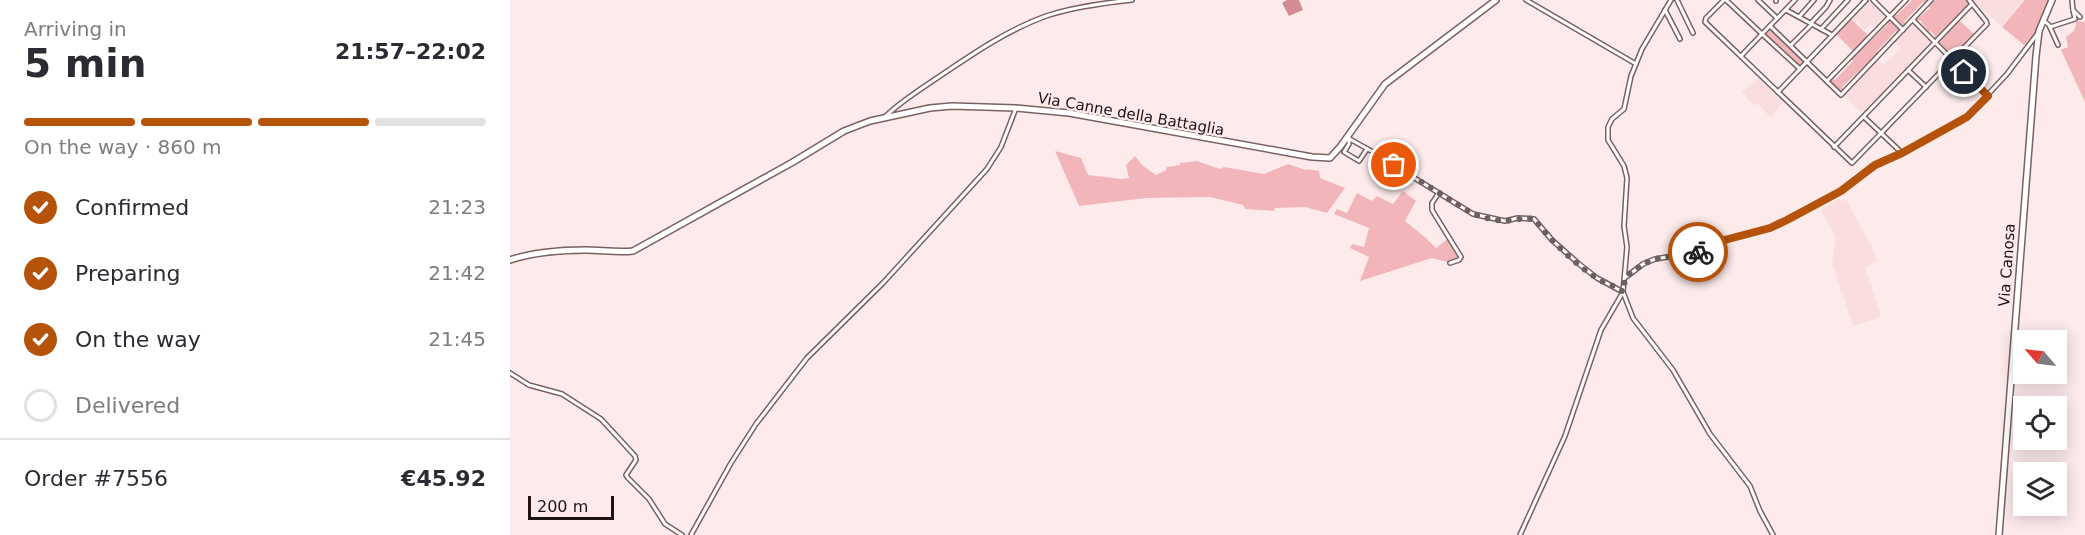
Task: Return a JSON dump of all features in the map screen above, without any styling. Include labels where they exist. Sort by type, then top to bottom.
[{"type":"street","points":[[885,118],[886,114],[962,61],[1022,27],[1056,13],[1102,3],[1132,0]]},
{"type":"street","points":[[1367,149],[1359,161],[1344,152],[1349,144],[1348,137],[1385,84],[1496,0]]},
{"type":"street","points":[[1526,0],[1636,64]]},
{"type":"street","points":[[1520,535],[1565,436],[1601,330],[1623,292],[1627,247],[1624,226],[1627,178],[1624,166],[1608,140],[1608,134],[1612,119],[1624,109],[1629,83],[1642,49],[1671,0]]},
{"type":"street","points":[[1677,0],[1693,33]]},
{"type":"street","points":[[1800,69],[1725,0],[1705,21],[1740,57],[1777,92],[1834,147],[1850,162],[1854,162],[1882,133],[1987,24],[1986,21],[1970,2],[1935,42],[1834,147]]},
{"type":"street","points":[[1758,0],[1777,18]]},
{"type":"street","points":[[1740,57],[1795,0]]},
{"type":"street","points":[[1798,17],[1814,0]]},
{"type":"street","points":[[1791,45],[1830,0]]},
{"type":"street","points":[[1821,29],[1848,0]]},
{"type":"street","points":[[1777,92],[1866,0]]},
{"type":"street","points":[[1873,0],[1903,30]]},
{"type":"street","points":[[1827,81],[1906,0]]},
{"type":"street","points":[[1770,26],[1841,95],[1931,0]]},
{"type":"street","name":"Via Canosa","points":[[1999,535],[2039,31],[2052,0]]},
{"type":"street","points":[[2050,27],[2074,19],[2072,0]]},
{"type":"street","points":[[1665,10],[1680,39]]},
{"type":"street","points":[[1786,10],[1832,35]]},
{"type":"street","points":[[2073,10],[2080,17]]},
{"type":"street","points":[[1913,20],[1988,96]]},
{"type":"street","points":[[2043,21],[2050,27],[2058,45]]},
{"type":"street","points":[[1625,279],[1643,264],[1655,259],[1698,252],[1717,242],[1770,228],[1841,191],[1875,165],[1902,153],[1967,117],[1988,96],[2039,31]]},
{"type":"street","points":[[1908,70],[1926,87]]},
{"type":"street","name":"Via Canne della Battaglia","points":[[510,260],[532,253],[622,252],[640,248],[844,131],[885,118],[940,107],[1016,108],[1069,113],[1312,157],[1330,158],[1348,137]]},
{"type":"street","points":[[691,535],[731,463],[756,424],[807,358],[883,283],[987,169],[1001,147],[1016,108]]},
{"type":"street","points":[[1864,117],[1902,153]]},
{"type":"street","points":[[1348,137],[1464,209],[1483,218],[1505,221],[1518,218],[1534,219],[1552,240],[1579,264],[1597,278],[1623,292],[1633,318],[1673,370],[1710,434],[1750,486],[1773,535]]},
{"type":"street","points":[[1439,193],[1432,203],[1432,210],[1461,257],[1450,263]]},
{"type":"street","points":[[510,373],[529,385],[562,394],[601,419],[636,458],[628,472],[628,478],[649,499],[664,524],[682,535]]},
{"type":"shaded area","points":[[1287,0],[1299,0],[1303,10],[1289,16],[1282,3]]},
{"type":"shaded area","points":[[1869,0],[1886,16],[1875,27],[1871,24],[1865,30],[1852,17]]},
{"type":"shaded area","points":[[1912,0],[1928,0],[1923,2],[1903,26],[1893,16],[1897,15]]},
{"type":"shaded area","points":[[1935,0],[1967,0],[1969,4],[1935,39],[1935,36],[1930,31],[1928,32],[1920,20],[1918,22],[1916,20],[1930,8],[1929,6]]},
{"type":"shaded area","points":[[1973,0],[2024,0],[2001,26]]},
{"type":"shaded area","points":[[2025,0],[2050,0],[2036,32],[2024,45],[2002,27]]},
{"type":"shaded area","points":[[1851,19],[1868,35],[1853,51],[1836,34]]},
{"type":"shaded area","points":[[1889,20],[1900,30],[1896,31],[1877,51],[1878,53],[1840,91],[1830,82],[1835,80],[1853,61],[1852,59],[1888,24]]},
{"type":"shaded area","points":[[1959,20],[1974,34],[1953,57],[1938,42]]},
{"type":"shaded area","points":[[2077,21],[2085,22],[2085,102],[2061,50],[2068,47],[2066,37],[2074,31]]},
{"type":"shaded area","points":[[1913,24],[1931,42],[1865,112],[1863,110],[1861,112],[1843,95],[1878,60],[1884,65],[1901,48],[1895,42]]},
{"type":"shaded area","points":[[1770,28],[1804,61],[1799,66],[1765,33]]},
{"type":"shaded area","points":[[1759,77],[1783,102],[1771,118],[1757,103],[1753,105],[1742,92]]},
{"type":"shaded area","points":[[1055,151],[1081,158],[1088,175],[1129,178],[1126,165],[1135,156],[1143,166],[1156,175],[1166,170],[1167,167],[1197,161],[1220,169],[1224,167],[1264,174],[1288,164],[1306,170],[1319,171],[1320,178],[1345,188],[1327,213],[1305,207],[1275,208],[1274,211],[1245,209],[1243,205],[1210,197],[1146,198],[1079,206]]},
{"type":"shaded area","points":[[1403,191],[1416,201],[1405,221],[1436,248],[1450,237],[1460,255],[1459,258],[1447,262],[1432,258],[1360,281],[1369,257],[1350,248],[1352,244],[1364,247],[1369,228],[1334,214],[1337,209],[1347,213],[1357,193],[1372,201],[1377,196],[1393,204]]},
{"type":"shaded area","points":[[1839,199],[1843,201],[1846,199],[1878,260],[1865,267],[1881,317],[1853,326],[1832,262],[1836,237],[1821,210]]},
{"type":"way so far","points":[[1394,165],[1464,209],[1483,218],[1505,221],[1518,218],[1534,219],[1552,240],[1579,264],[1606,284],[1623,292],[1625,279],[1643,264],[1655,259],[1698,252]]},
{"type":"route","points":[[1698,252],[1717,242],[1770,228],[1787,220],[1841,191],[1875,165],[1902,153],[1967,117],[1988,96],[1964,72]]}]
